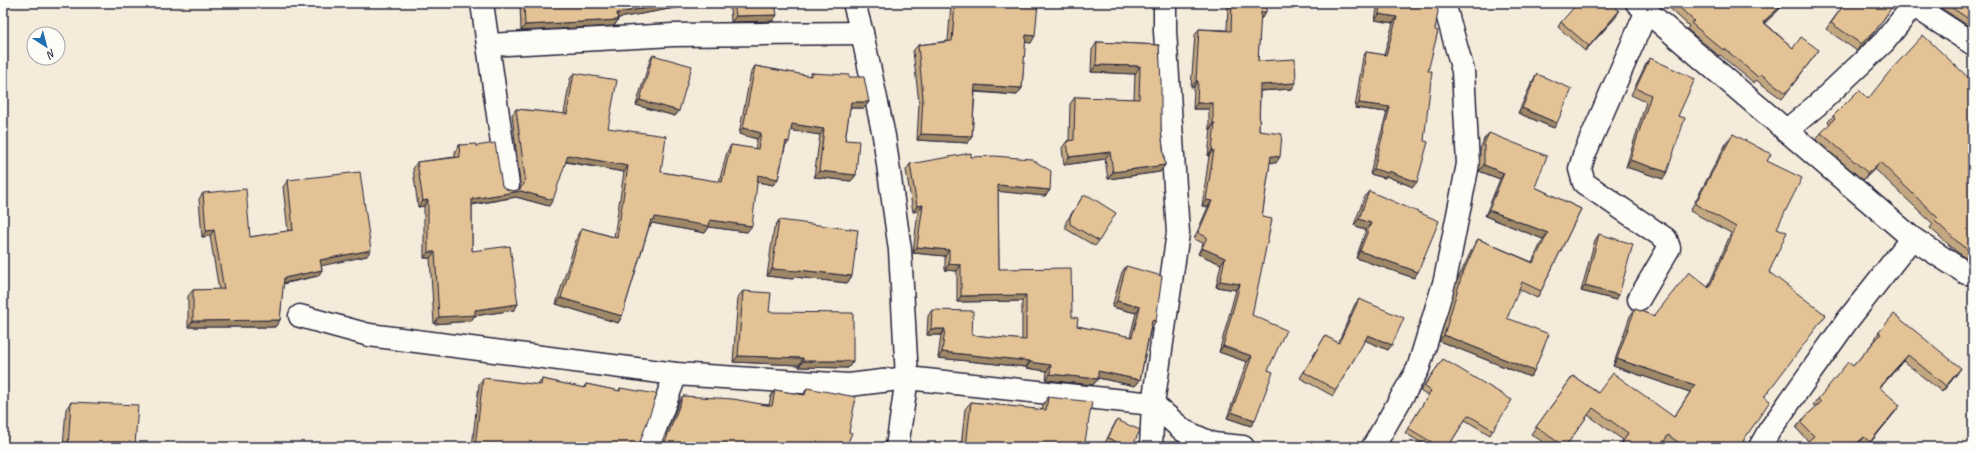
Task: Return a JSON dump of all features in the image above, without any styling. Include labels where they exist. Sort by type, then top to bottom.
[{"type":"street","points":[[482,3],[508,185]]},
{"type":"street","points":[[854,3],[862,33],[884,136],[900,250],[907,378],[897,447]]},
{"type":"street","points":[[1151,447],[1152,404],[1178,233],[1165,31],[1165,3]]},
{"type":"street","points":[[1373,447],[1418,369],[1445,280],[1468,164],[1464,71],[1444,3]]},
{"type":"street","points":[[1787,130],[1817,105],[1884,42],[1914,4],[1973,44]]},
{"type":"street","points":[[1639,299],[1670,248],[1666,239],[1584,183],[1580,169],[1584,155],[1641,8],[1787,130],[1912,238],[1966,273]]},
{"type":"street","points":[[489,45],[673,35],[862,33]]},
{"type":"street","points":[[1760,447],[1769,431],[1847,321],[1912,238]]},
{"type":"street","points":[[300,316],[369,335],[676,374],[849,385],[907,378],[1152,404],[1184,431],[1213,444],[1243,447]]},
{"type":"street","points":[[648,447],[676,374]]},
{"type":"building","points":[[524,3],[675,3],[617,13],[618,20],[525,25]]},
{"type":"building","points":[[734,3],[775,3],[777,15],[736,16]]},
{"type":"building","points":[[955,3],[1038,3],[1035,36],[1026,35],[1022,88],[975,85],[972,136],[921,134],[923,97],[918,45],[952,41]]},
{"type":"building","points":[[1232,3],[1267,3],[1266,12],[1261,12],[1258,61],[1295,59],[1296,83],[1260,85],[1259,131],[1282,134],[1280,157],[1271,156],[1262,217],[1272,219],[1252,315],[1286,330],[1268,370],[1273,372],[1255,420],[1231,412],[1252,356],[1223,346],[1240,284],[1220,281],[1225,258],[1202,248],[1207,237],[1198,233],[1212,201],[1206,200],[1214,150],[1212,150],[1215,123],[1213,123],[1213,103],[1197,103],[1198,81],[1196,81],[1199,29],[1231,31]]},
{"type":"building","points":[[1380,3],[1431,3],[1436,4],[1438,11],[1435,30],[1438,31],[1428,71],[1432,71],[1424,141],[1428,142],[1417,182],[1389,171],[1388,173],[1374,169],[1390,107],[1359,103],[1366,52],[1386,55],[1397,17],[1379,14]]},
{"type":"building","points":[[1578,3],[1610,3],[1619,11],[1589,46],[1561,22]]},
{"type":"building","points":[[1675,3],[1784,3],[1763,22],[1793,48],[1801,37],[1819,50],[1786,93],[1761,74],[1758,77],[1725,49],[1723,50],[1691,23],[1694,21]]},
{"type":"building","points":[[1845,3],[1888,3],[1892,7],[1876,30],[1861,44],[1831,23]]},
{"type":"building","points":[[1945,3],[1973,3],[1973,22]]},
{"type":"building","points":[[1923,35],[1973,82],[1973,253],[1961,245],[1935,221],[1938,218],[1880,162],[1868,173],[1821,133],[1835,118],[1833,116],[1859,90],[1868,99],[1890,71]]},
{"type":"building","points":[[1097,42],[1159,45],[1161,130],[1165,165],[1113,172],[1110,152],[1069,157],[1067,141],[1074,140],[1075,97],[1139,99],[1140,66],[1096,65]]},
{"type":"building","points":[[653,55],[692,66],[679,111],[640,100]]},
{"type":"building","points":[[1650,58],[1695,79],[1678,116],[1685,118],[1667,172],[1630,160],[1651,95],[1636,88]]},
{"type":"building","points":[[755,66],[811,76],[811,73],[864,77],[869,102],[851,102],[845,140],[859,141],[856,175],[819,171],[824,129],[792,124],[789,142],[786,141],[778,179],[758,175],[752,226],[710,220],[709,226],[655,217],[654,220],[651,220],[622,316],[561,298],[582,228],[617,238],[628,166],[568,155],[553,200],[521,191],[472,199],[472,251],[510,246],[518,304],[475,310],[475,315],[439,317],[435,252],[428,252],[428,200],[423,201],[417,162],[460,157],[459,145],[476,144],[476,146],[495,143],[502,186],[508,190],[514,191],[520,189],[524,184],[525,177],[516,109],[567,114],[574,73],[617,80],[608,128],[666,136],[661,172],[722,182],[731,145],[758,149],[761,133],[743,128]]},
{"type":"building","points":[[1537,74],[1572,89],[1557,123],[1522,108]]},
{"type":"building","points":[[1489,133],[1547,156],[1535,187],[1581,209],[1541,291],[1522,282],[1507,318],[1549,334],[1534,371],[1444,335],[1462,275],[1478,239],[1533,263],[1548,233],[1489,210],[1504,173],[1484,165],[1484,144]]},
{"type":"building","points":[[1733,134],[1771,154],[1767,161],[1802,178],[1777,228],[1787,232],[1769,272],[1826,315],[1764,397],[1770,401],[1743,441],[1750,445],[1748,447],[1685,447],[1668,435],[1661,447],[1620,447],[1628,433],[1593,408],[1565,447],[1536,427],[1573,376],[1598,393],[1613,373],[1674,417],[1695,385],[1617,359],[1635,309],[1654,316],[1689,272],[1709,288],[1736,227],[1695,204]]},
{"type":"building","points":[[971,153],[971,157],[994,156],[1031,159],[1051,171],[1050,190],[998,185],[999,269],[1071,268],[1072,317],[1078,318],[1077,326],[1132,337],[1140,307],[1117,301],[1126,266],[1162,276],[1156,321],[1152,320],[1140,380],[1098,371],[1098,379],[1050,374],[1051,365],[1030,361],[942,352],[945,329],[931,329],[932,310],[973,311],[972,335],[1026,340],[1026,295],[961,296],[961,265],[949,264],[949,250],[917,247],[923,205],[917,206],[910,164]]},
{"type":"building","points":[[360,172],[371,250],[320,260],[322,270],[284,278],[280,320],[193,321],[193,290],[224,289],[214,230],[206,231],[203,193],[246,189],[250,237],[293,230],[288,180]]},
{"type":"building","points":[[1369,191],[1439,221],[1418,272],[1360,251],[1371,223],[1359,219]]},
{"type":"building","points":[[1083,196],[1089,196],[1116,213],[1099,241],[1070,224],[1070,217]]},
{"type":"building","points":[[779,220],[858,230],[852,276],[799,270],[772,269]]},
{"type":"building","points":[[1599,234],[1633,244],[1619,295],[1585,286]]},
{"type":"building","points":[[743,291],[771,293],[769,312],[853,313],[853,361],[803,361],[803,358],[738,356]]},
{"type":"building","points":[[1359,299],[1404,318],[1392,345],[1368,335],[1336,390],[1304,372],[1325,336],[1339,343]]},
{"type":"building","points":[[1894,314],[1961,368],[1946,386],[1908,355],[1879,387],[1900,405],[1870,442],[1864,437],[1853,447],[1801,447],[1814,436],[1800,422],[1821,402],[1818,399],[1848,362],[1853,366],[1881,334],[1879,332]]},
{"type":"building","points":[[1443,359],[1512,400],[1493,430],[1468,415],[1448,447],[1440,447],[1408,428],[1431,391],[1424,386]]},
{"type":"building","points":[[483,378],[541,385],[542,379],[585,388],[586,384],[620,391],[620,388],[657,394],[640,442],[642,447],[475,447]]},
{"type":"building","points":[[807,388],[856,397],[849,432],[852,433],[846,447],[663,447],[683,396],[733,399],[772,406],[775,390],[805,395]]},
{"type":"building","points":[[1048,397],[1092,402],[1084,447],[966,447],[971,402],[1046,410]]},
{"type":"building","points":[[71,402],[138,405],[135,445],[112,444],[112,447],[68,447]]},
{"type":"building","points":[[1117,420],[1140,430],[1132,447],[1127,447],[1108,438]]}]
